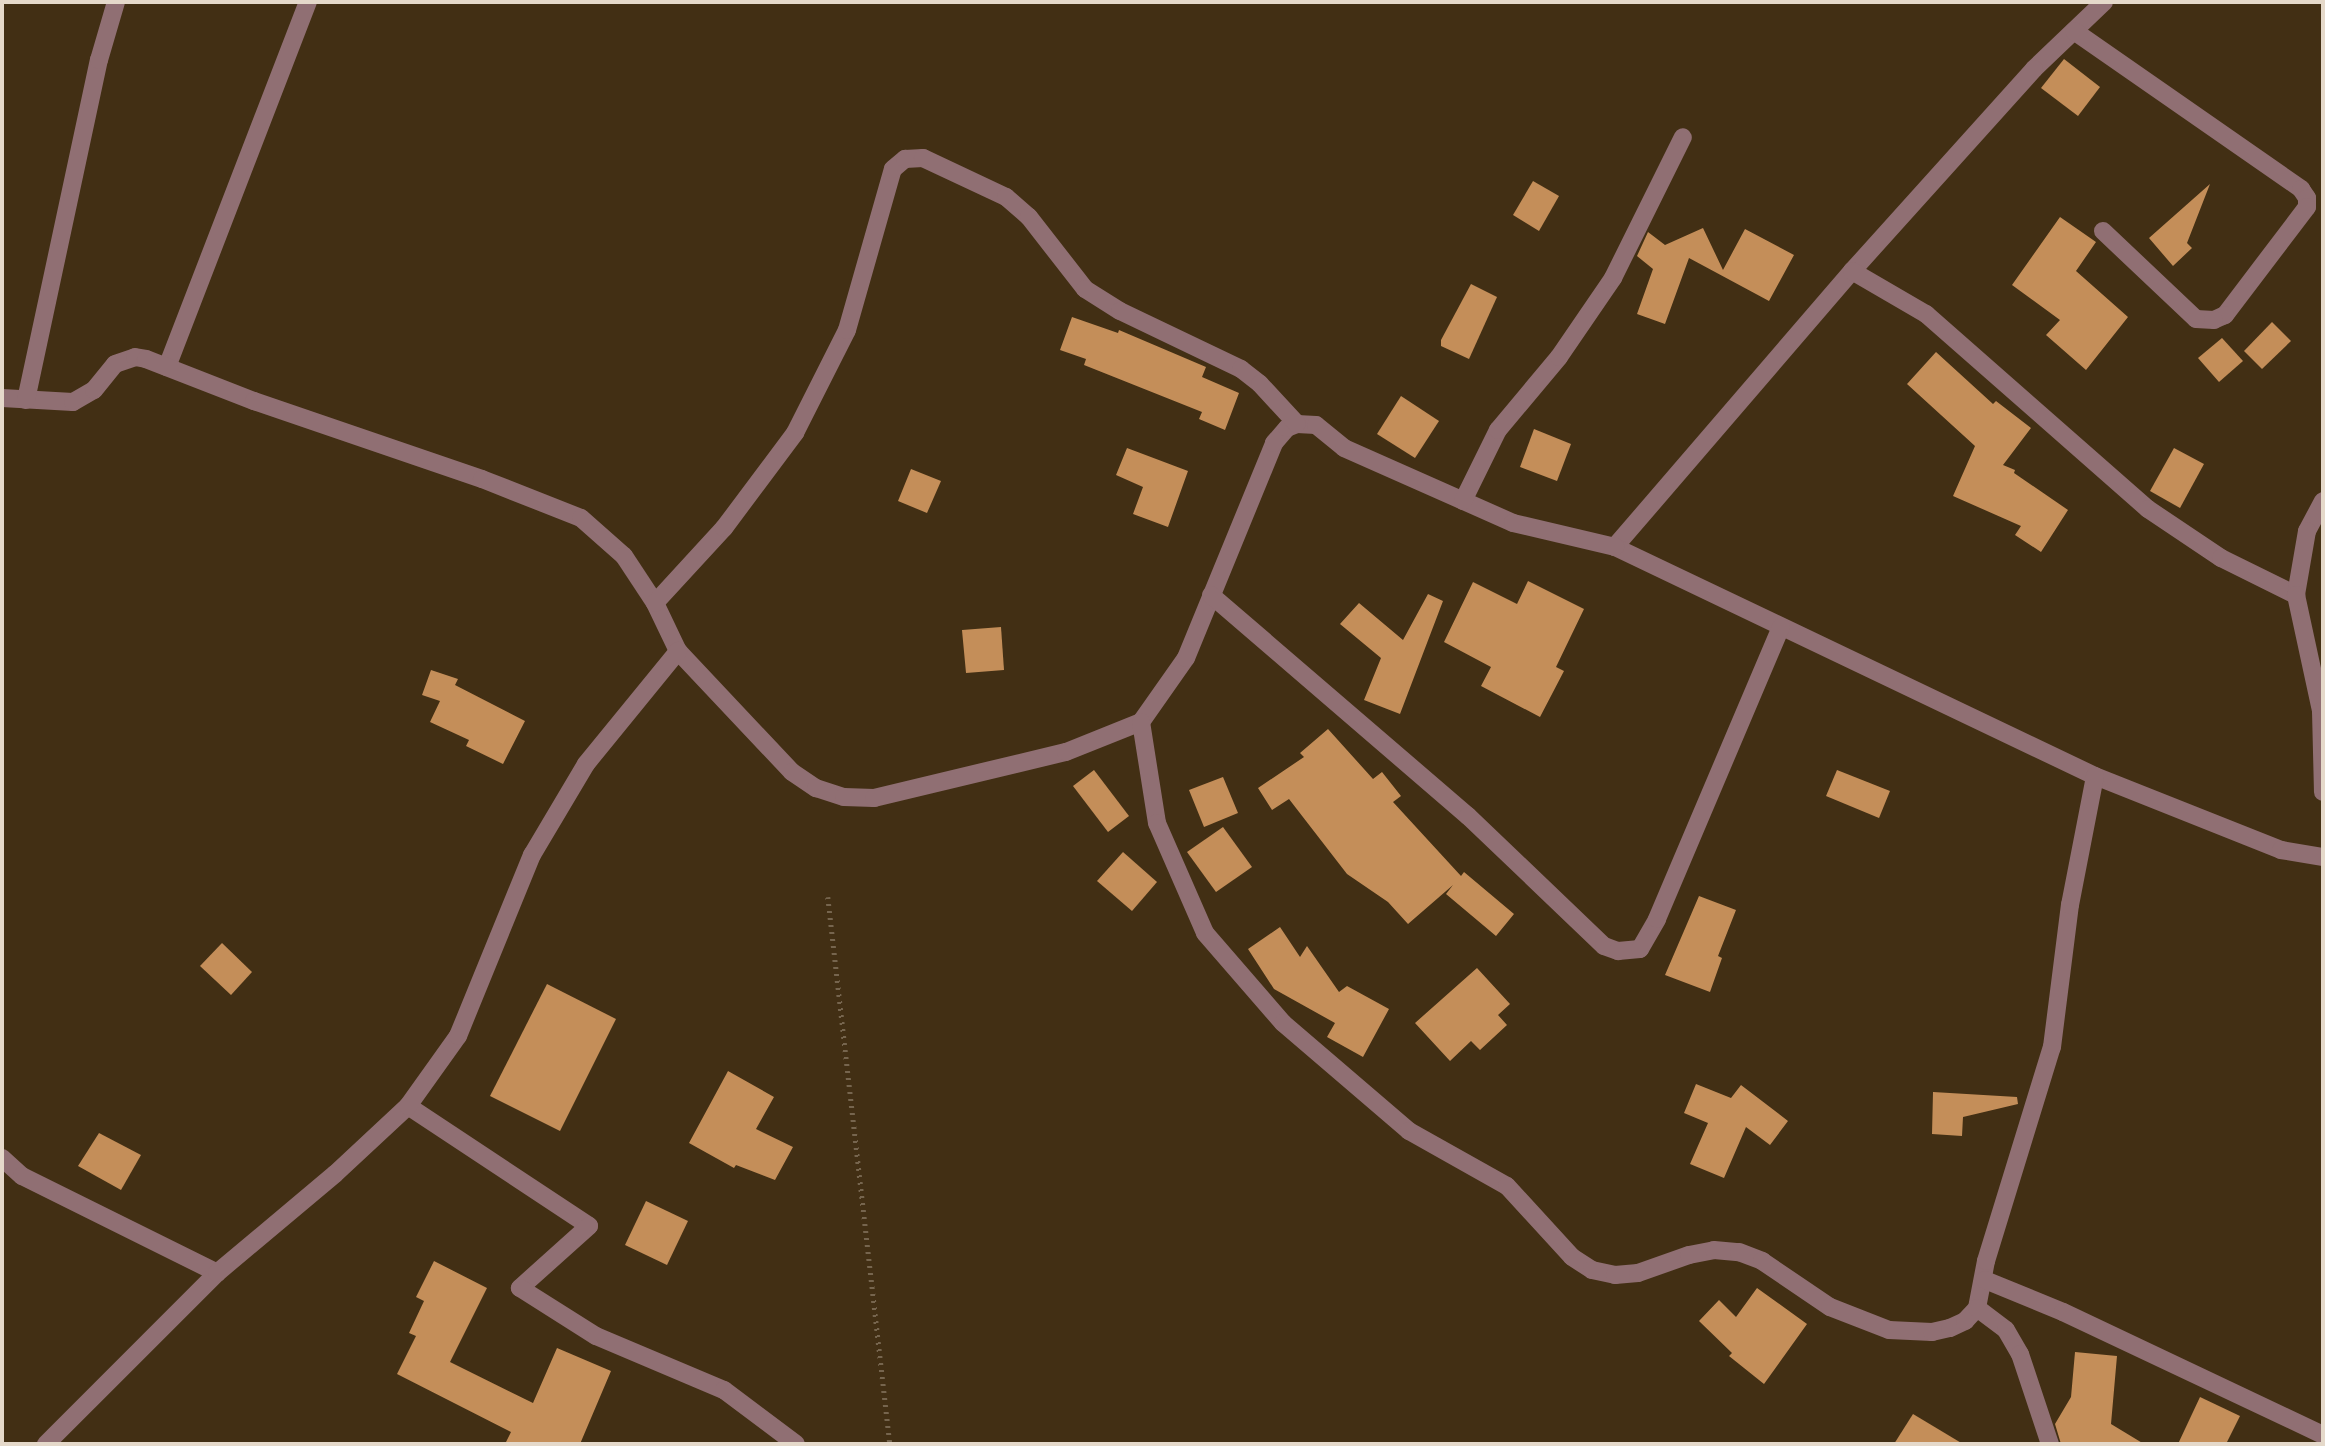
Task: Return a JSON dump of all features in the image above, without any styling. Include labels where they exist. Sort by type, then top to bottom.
[{"type":"street","points":[[26,400],[99,60],[116,2]]},
{"type":"street","points":[[167,367],[308,2]]},
{"type":"street","points":[[1615,547],[1852,271],[2034,69],[2104,2]]},
{"type":"street","points":[[2074,30],[2301,189],[2307,198],[2307,207],[2225,315],[2214,320],[2196,319],[2104,231]]},
{"type":"street","points":[[1463,501],[1498,430],[1559,357],[1612,278],[1683,137]]},
{"type":"street","points":[[655,603],[724,528],[794,433],[847,330],[893,169],[905,159],[923,158],[1006,197],[1029,217],[1085,289],[1120,311],[1241,369],[1260,384],[1297,424]]},
{"type":"street","points":[[1852,271],[1926,314],[2148,509],[2221,558],[2297,596]]},
{"type":"street","points":[[2,398],[60,403],[85,398],[115,364],[125,359],[146,359],[254,401],[482,479],[581,518],[624,556],[655,603],[678,651],[792,772],[817,788],[844,797],[874,798],[1066,752],[1140,722],[1186,658],[1274,443],[1287,428],[1297,424],[1316,425],[1344,448],[1513,523],[1615,547],[2095,776],[2281,850],[2323,857]]},
{"type":"street","points":[[2323,501],[2307,531],[2297,596],[2321,711],[2323,792]]},
{"type":"street","points":[[1211,595],[1468,816],[1604,946],[1618,950],[1640,949],[1657,919],[1781,627]]},
{"type":"street","points":[[47,1444],[216,1273],[335,1174],[408,1106],[458,1036],[532,855],[579,776],[678,651]]},
{"type":"street","points":[[1140,722],[1157,823],[1205,933],[1283,1023],[1409,1131],[1507,1186],[1572,1257],[1592,1270],[1615,1275],[1638,1273],[1689,1255],[1714,1250],[1739,1252],[1762,1261],[1830,1307],[1889,1330],[1932,1332],[1950,1328],[1965,1321],[1977,1308],[1985,1280],[1986,1261],[2019,1164],[2052,1047],[2070,905],[2095,776]]},
{"type":"street","points":[[408,1106],[589,1226],[520,1288],[596,1336],[724,1390],[796,1444]]},
{"type":"street","points":[[2,1157],[22,1176],[216,1273]]},
{"type":"street","points":[[1985,1280],[2063,1312],[2323,1435]]},
{"type":"street","points":[[1977,1308],[2006,1330],[2020,1354],[2050,1444]]},
{"type":"path","points":[[828,897],[890,1444]]},
{"type":"building","points":[[2064,59],[2100,87],[2078,116],[2041,88]]},
{"type":"building","points":[[1533,181],[1559,196],[1539,231],[1513,215]]},
{"type":"building","points":[[2210,184],[2187,243],[2192,248],[2173,266],[2149,238]]},
{"type":"building","points":[[2060,217],[2096,242],[2076,271],[2128,317],[2086,370],[2046,335],[2060,320],[2012,285]]},
{"type":"building","points":[[1703,228],[1723,270],[1745,229],[1794,255],[1769,301],[1689,258],[1665,324],[1637,314],[1653,269],[1637,256],[1648,232],[1665,245]]},
{"type":"building","points":[[1471,284],[1497,297],[1469,359],[1441,346],[1441,340]]},
{"type":"building","points":[[1072,317],[1118,333],[1119,330],[1206,367],[1202,377],[1239,393],[1225,430],[1199,419],[1202,412],[1084,365],[1086,359],[1060,350]]},
{"type":"building","points":[[2272,322],[2291,341],[2262,369],[2244,351]]},
{"type":"building","points":[[2222,338],[2243,361],[2219,382],[2198,358]]},
{"type":"building","points":[[1936,352],[1993,404],[1996,401],[2031,428],[2003,465],[2015,470],[2014,473],[2068,510],[2041,552],[2015,535],[2021,526],[1953,496],[1975,446],[1907,384]]},
{"type":"building","points":[[1401,396],[1439,421],[1415,458],[1377,434]]},
{"type":"building","points":[[1534,429],[1571,444],[1557,481],[1520,467]]},
{"type":"building","points":[[1127,448],[1188,471],[1168,527],[1133,514],[1143,487],[1116,475]]},
{"type":"building","points":[[2174,448],[2204,464],[2180,508],[2150,491]]},
{"type":"building","points":[[911,469],[941,481],[927,513],[898,501]]},
{"type":"building","points":[[1528,581],[1584,609],[1556,667],[1564,671],[1540,717],[1481,686],[1491,667],[1444,642],[1473,582],[1517,604]]},
{"type":"building","points":[[1428,594],[1443,601],[1400,714],[1364,700],[1381,658],[1340,624],[1359,603],[1403,640]]},
{"type":"building","points":[[1001,627],[1004,670],[966,673],[962,630]]},
{"type":"building","points":[[431,670],[458,679],[455,685],[525,721],[503,764],[466,746],[469,740],[430,722],[440,701],[422,695]]},
{"type":"building","points":[[1328,729],[1373,779],[1382,772],[1401,796],[1393,802],[1461,876],[1464,872],[1514,914],[1496,936],[1446,894],[1453,885],[1408,924],[1388,902],[1347,874],[1289,799],[1272,810],[1258,788],[1304,757],[1300,753]]},
{"type":"building","points":[[1094,770],[1129,816],[1108,832],[1073,786]]},
{"type":"building","points":[[1837,770],[1890,791],[1879,818],[1826,796]]},
{"type":"building","points":[[1223,777],[1238,813],[1204,827],[1189,790]]},
{"type":"building","points":[[1223,827],[1252,867],[1216,892],[1187,852]]},
{"type":"building","points":[[1123,852],[1157,882],[1132,911],[1097,881]]},
{"type":"building","points":[[1699,896],[1736,910],[1718,956],[1722,958],[1710,992],[1665,975]]},
{"type":"building","points":[[1280,927],[1300,957],[1307,946],[1339,992],[1347,986],[1389,1009],[1363,1057],[1327,1037],[1335,1023],[1274,989],[1248,949]]},
{"type":"building","points":[[222,943],[252,972],[231,995],[200,966]]},
{"type":"building","points":[[1477,968],[1510,1004],[1498,1015],[1507,1025],[1480,1050],[1471,1041],[1450,1061],[1415,1023]]},
{"type":"building","points":[[547,984],[616,1019],[560,1131],[490,1096]]},
{"type":"building","points":[[728,1071],[774,1097],[756,1129],[793,1147],[775,1180],[736,1165],[734,1168],[689,1143]]},
{"type":"building","points":[[1696,1084],[1731,1098],[1741,1085],[1788,1121],[1770,1145],[1746,1127],[1724,1178],[1690,1164],[1708,1123],[1684,1113]]},
{"type":"building","points":[[1933,1092],[2017,1097],[2018,1104],[1963,1117],[1962,1136],[1932,1134]]},
{"type":"building","points":[[99,1133],[141,1155],[121,1190],[78,1166]]},
{"type":"building","points":[[646,1201],[688,1221],[667,1265],[625,1245]]},
{"type":"building","points":[[434,1261],[487,1288],[450,1362],[533,1403],[557,1348],[611,1371],[580,1444],[505,1444],[511,1432],[397,1374],[416,1336],[409,1333],[424,1301],[416,1297]]},
{"type":"building","points":[[1757,1288],[1807,1324],[1764,1384],[1729,1356],[1732,1353],[1699,1321],[1719,1300],[1736,1317]]},
{"type":"building","points":[[2075,1352],[2117,1356],[2111,1424],[2144,1444],[2061,1444],[2055,1424],[2071,1397]]},
{"type":"building","points":[[2200,1397],[2240,1416],[2226,1444],[2178,1444]]},
{"type":"building","points":[[1913,1414],[1963,1444],[1894,1444]]}]
